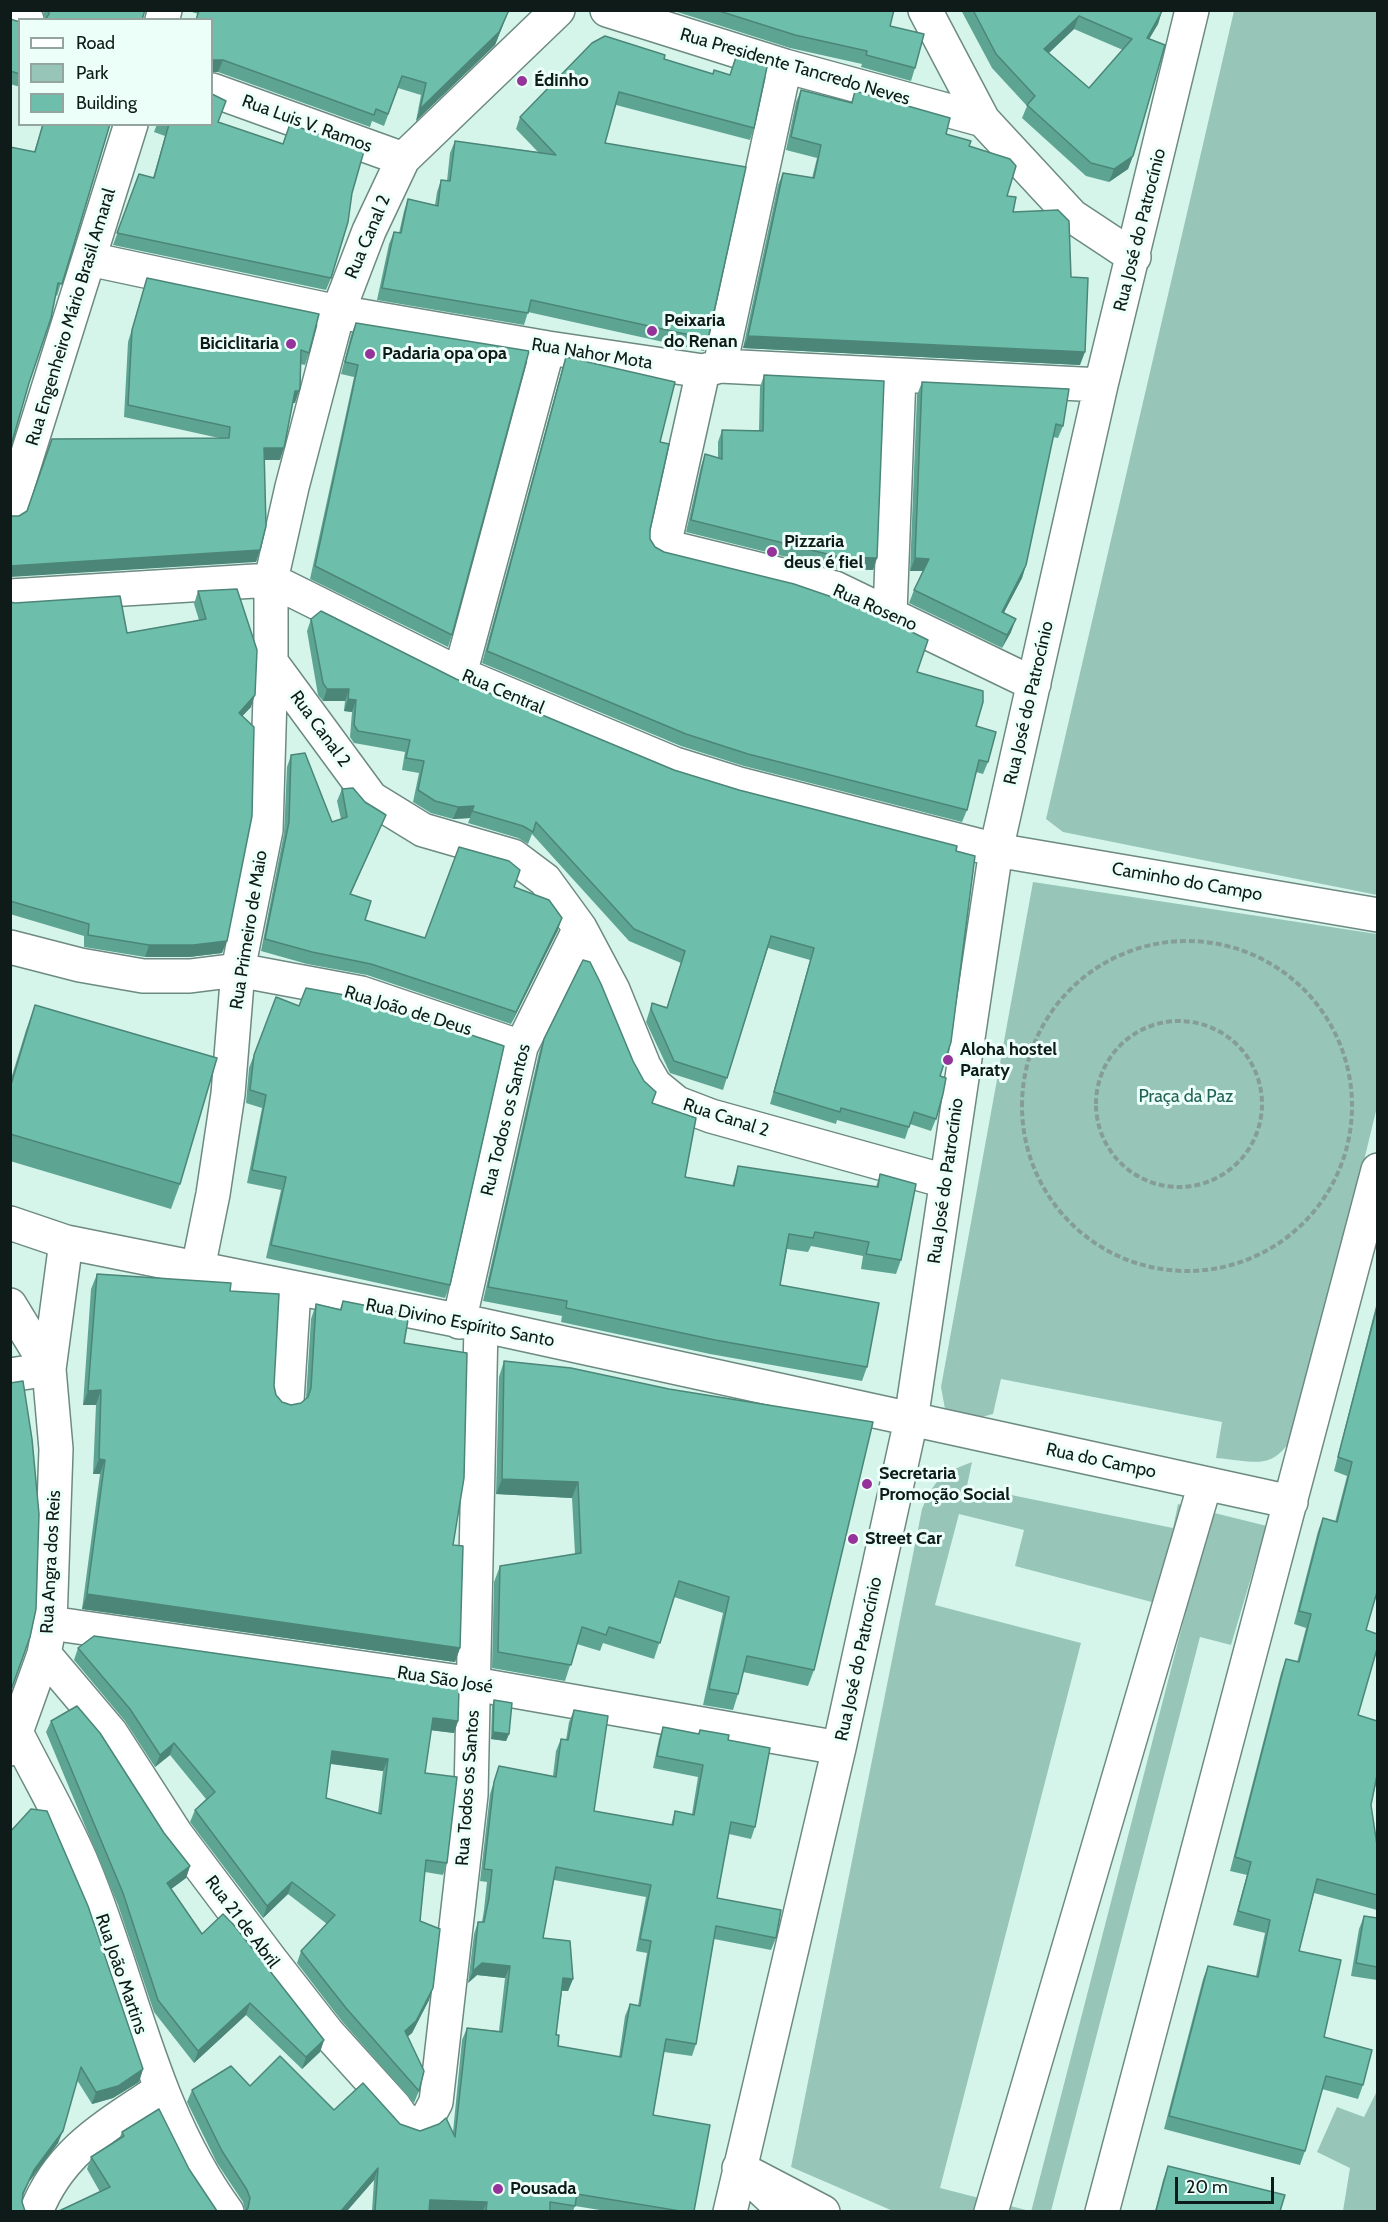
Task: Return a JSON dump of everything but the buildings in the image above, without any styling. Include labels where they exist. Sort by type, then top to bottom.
[{"type":"street","name":"Rua Canal 2","points":[[558,10],[403,159],[369,231],[338,312],[292,487],[271,580],[271,662],[370,798],[423,830],[513,856],[545,880],[580,928],[613,990],[644,1066],[655,1085],[677,1103],[711,1116],[945,1181]]},
{"type":"street","name":"Rua Presidente Tancredo Neves","points":[[607,10],[785,66],[983,120]]},
{"type":"street","points":[[925,10],[983,120],[1072,216],[1134,257]]},
{"type":"street","name":"Rua José do Patrocínio","points":[[730,2211],[839,1748],[911,1420],[996,850],[1101,385],[1134,257],[1192,10]]},
{"type":"street","points":[[712,369],[785,66]]},
{"type":"street","name":"Rua Luis V. Ramos","points":[[213,90],[403,159]]},
{"type":"street","name":"Rua Engenheiro Mário Brasil Amaral","points":[[10,510],[130,126]]},
{"type":"street","name":"Rua Nahor Mota","points":[[89,259],[338,312],[548,348],[712,369],[1101,385]]},
{"type":"street","points":[[460,674],[548,348]]},
{"type":"street","name":"Rua Roseno","points":[[712,369],[664,546],[835,588],[1034,684]]},
{"type":"street","points":[[890,613],[898,375]]},
{"type":"street","name":"Rua Central","points":[[10,596],[271,580],[460,674],[675,764],[808,804],[996,850]]},
{"type":"street","name":"Rua Primeiro de Maio","points":[[198,1268],[213,1194],[228,1094],[238,970],[266,830],[271,662]]},
{"type":"street","name":"Caminho do Campo","points":[[996,850],[1377,915]]},
{"type":"street","name":"Rua Todos os Santos","points":[[439,2068],[471,1795],[474,1684],[470,1324],[521,1047],[580,928]]},
{"type":"street","name":"Rua João de Deus","points":[[10,947],[80,965],[144,976],[190,976],[238,970],[361,993],[521,1047]]},
{"type":"street","points":[[1102,2211],[1377,1170]]},
{"type":"street","name":"Rua Divino Espírito Santo","points":[[10,1223],[66,1242],[470,1324],[911,1420]]},
{"type":"street","name":"Rua Angra dos Reis","points":[[14,1742],[47,1639],[56,1449],[49,1369],[66,1242]]},
{"type":"street","points":[[287,1401],[294,1289]]},
{"type":"street","name":"Rua Angra dos Reis","points":[[10,1305],[49,1369]]},
{"type":"street","points":[[10,1375],[49,1369]]},
{"type":"street","name":"Rua do Campo","points":[[911,1420],[1291,1502]]},
{"type":"street","points":[[991,2211],[1205,1484]]},
{"type":"street","name":"Rua São José","points":[[47,1639],[474,1684],[839,1748]]},
{"type":"street","name":"Rua 21 de Abril","points":[[47,1639],[176,1834],[327,2032],[403,2119],[415,2124],[427,2119],[436,2102],[439,2068]]},
{"type":"street","name":"Rua João Martins","points":[[14,1742],[84,1868],[160,2090],[206,2182],[227,2211]]},
{"type":"street","points":[[36,2211],[54,2175],[69,2156],[87,2140],[160,2090]]},
{"type":"street","points":[[739,2168],[786,2211]]},
{"type":"street","points":[[739,2168],[823,2211]]},
{"type":"path","points":[[1166,940],[1223,943],[1276,965],[1318,1004],[1345,1055],[1353,1106],[1345,1157],[1322,1203],[1286,1240],[1240,1264],[1200,1272],[1190,1273],[1139,1267],[1092,1245],[1052,1204],[1026,1153],[1020,1096],[1034,1040],[1066,992],[1111,957],[1166,940]]},
{"type":"path","points":[[1171,1021],[1188,1022],[1221,1032],[1242,1048],[1256,1071],[1262,1096],[1260,1123],[1250,1147],[1231,1169],[1206,1182],[1178,1187],[1150,1182],[1125,1168],[1107,1146],[1097,1119],[1097,1090],[1107,1063],[1123,1042],[1145,1028],[1171,1021]]},
{"type":"green space","points":[[1234,11],[1377,11],[1377,895],[1063,832],[1046,819]]},
{"type":"green space","name":"Praça da Paz","points":[[1033,882],[1377,934],[1377,1107],[1299,1428],[1290,1442],[1273,1458],[1255,1462],[1216,1458],[1222,1422],[1001,1379],[993,1414],[970,1420],[945,1409],[941,1387]]},
{"type":"green space","points":[[972,1462],[967,1486],[1173,1528],[1178,1504],[1267,1526],[1270,1539],[1258,1554],[1231,1645],[1200,1637],[1051,2211],[1031,2212],[1186,1611],[1015,1566],[1024,1530],[959,1514],[935,1605],[1081,1643],[940,2188],[1030,2211],[893,2211],[791,2167],[922,1509],[940,1478]]},
{"type":"green space","points":[[1377,2091],[1377,2211],[1343,2211],[1350,2168],[1317,2152],[1337,2107],[1364,2117]]},
{"type":"place","name":"Édinho","points":[[522,81]]},
{"type":"place","name":"Peixaria do Renan","points":[[652,331]]},
{"type":"place","name":"Biciclitaria","points":[[291,344]]},
{"type":"place","name":"Padaria opa opa","points":[[370,354]]},
{"type":"place","name":"Pizzaria deus é fiel","points":[[772,552]]},
{"type":"place","name":"Aloha hostel Paraty","points":[[948,1060]]},
{"type":"place","name":"Secretaria Promoção Social","points":[[867,1484]]},
{"type":"place","name":"Street Car","points":[[853,1539]]},
{"type":"place","name":"Pousada","points":[[498,2189]]}]
